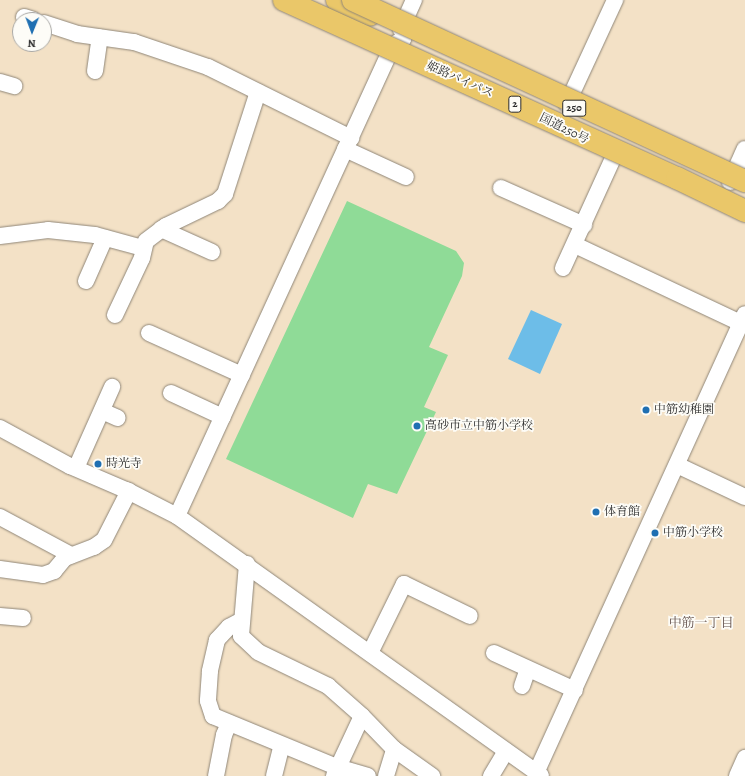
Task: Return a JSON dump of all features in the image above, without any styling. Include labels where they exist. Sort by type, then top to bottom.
[{"type":"highway","name":"姫路バイパス","points":[[284,0],[677,178],[745,211]]},
{"type":"highway","name":"国道250号","points":[[295,0],[397,37],[567,104],[740,184]]},
{"type":"highway","name":"国道250号","points":[[337,0],[397,37],[615,154],[745,219]]},
{"type":"highway","name":"2","points":[[353,0],[740,184]]},
{"type":"street","points":[[177,516],[414,0]]},
{"type":"street","points":[[567,104],[615,0]]},
{"type":"street","points":[[52,26],[77,34],[140,44],[208,68],[258,92],[406,177]]},
{"type":"street","points":[[95,71],[100,37]]},
{"type":"street","points":[[115,315],[142,258],[143,248],[146,241],[161,229],[218,201],[225,194],[258,92]]},
{"type":"street","points":[[740,184],[745,149]]},
{"type":"street","points":[[563,268],[575,245],[615,154]]},
{"type":"street","points":[[501,188],[584,224]]},
{"type":"street","points":[[161,229],[212,252]]},
{"type":"street","points":[[0,236],[48,230],[105,238],[143,248]]},
{"type":"street","points":[[86,281],[105,238]]},
{"type":"street","points":[[0,428],[76,468],[128,491],[177,516],[247,564],[539,774],[575,690],[743,319],[575,245]]},
{"type":"street","points":[[149,333],[164,347],[242,375]]},
{"type":"street","points":[[76,468],[112,387]]},
{"type":"street","points":[[171,393],[223,417]]},
{"type":"street","points":[[102,411],[118,418]]},
{"type":"street","points":[[677,465],[745,496]]},
{"type":"street","points":[[0,569],[43,575],[54,571],[71,555],[94,547],[104,540],[128,491]]},
{"type":"street","points":[[0,517],[71,555]]},
{"type":"street","points":[[247,564],[241,636],[258,652],[328,686],[362,716],[394,749],[430,776]]},
{"type":"street","points":[[370,653],[404,584],[470,616]]},
{"type":"street","points":[[0,616],[23,618]]},
{"type":"street","points":[[242,620],[229,627],[217,640],[210,671],[208,701],[213,716],[282,745],[336,772],[368,776]]},
{"type":"street","points":[[494,653],[575,690]]},
{"type":"street","points":[[522,686],[528,669]]},
{"type":"street","points":[[336,772],[362,716]]},
{"type":"street","points":[[216,776],[224,734],[229,723]]},
{"type":"street","points":[[274,776],[282,745]]},
{"type":"street","points":[[386,776],[394,749]]},
{"type":"street","points":[[492,776],[506,751]]},
{"type":"street","points":[[737,776],[745,758]]},
{"type":"green space","points":[[347,201],[456,251],[464,263],[462,276],[429,347],[448,355],[424,407],[436,412],[397,494],[368,484],[353,518],[226,459]]},
{"type":"water","points":[[531,310],[562,324],[540,374],[508,359]]},
{"type":"place","name":"中筋幼稚園","points":[[646,410]]},
{"type":"place","name":"高砂市立中筋小学校","points":[[417,426]]},
{"type":"place","name":"時光寺","points":[[98,464]]},
{"type":"place","name":"体育館","points":[[596,512]]},
{"type":"place","name":"中筋小学校","points":[[655,533]]},
{"type":"district","name":"中筋一丁目","points":[[701,623]]}]
